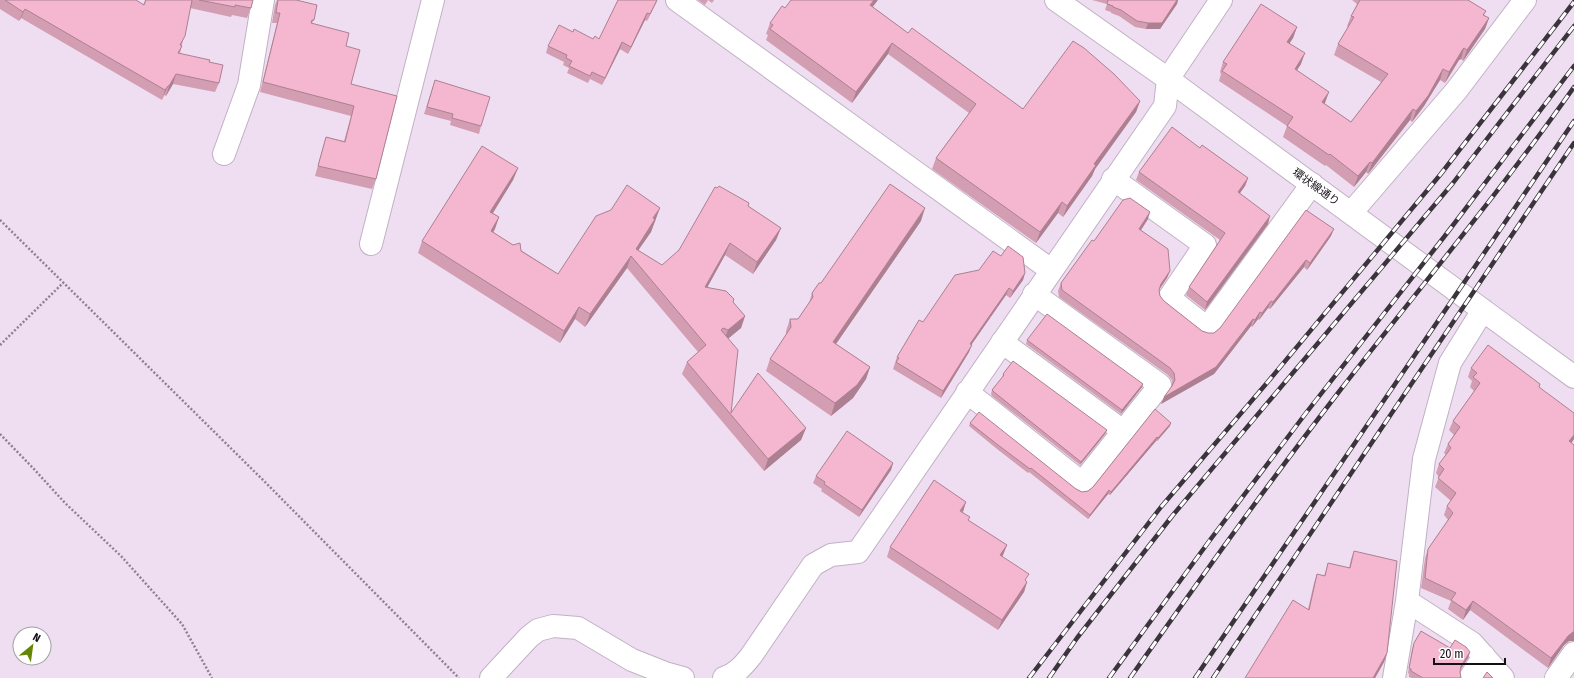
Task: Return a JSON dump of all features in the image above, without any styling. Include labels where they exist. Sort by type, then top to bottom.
[{"type":"street","points":[[224,154],[249,85],[263,0]]},
{"type":"street","points":[[371,244],[433,0]]},
{"type":"street","points":[[677,0],[1050,270]]},
{"type":"street","points":[[724,678],[731,676],[741,668],[751,656],[813,565],[831,555],[858,552],[1050,270],[1165,106],[1168,79],[1221,0]]},
{"type":"street","points":[[1351,213],[1456,91],[1525,0]]},
{"type":"street","name":"環状線通り","points":[[1061,2],[1574,377]]},
{"type":"street","points":[[1113,179],[1205,245],[1169,298],[1207,328],[1312,184]]},
{"type":"street","points":[[967,392],[1082,483],[1160,385],[1034,294]]},
{"type":"street","points":[[1394,678],[1407,601],[1424,458],[1450,363],[1483,310]]},
{"type":"street","points":[[1002,342],[1123,432]]},
{"type":"street","points":[[1407,601],[1472,642],[1503,678]]},
{"type":"street","points":[[491,678],[529,637],[538,630],[553,626],[578,628],[632,660],[665,673],[683,678]]},
{"type":"street","points":[[1556,678],[1574,653]]},
{"type":"street","points":[[1470,678],[1484,656]]},
{"type":"path","points":[[0,220],[260,477],[459,678]]},
{"type":"path","points":[[0,345],[63,283]]},
{"type":"path","points":[[0,434],[66,503],[121,556],[182,624],[212,678]]},
{"type":"building","points":[[5,0],[136,0],[144,5],[146,0],[192,0],[185,36],[178,53],[210,60],[209,62],[223,65],[219,83],[176,74],[165,90],[25,9],[23,12]]},
{"type":"building","points":[[199,0],[253,0],[251,8],[235,5],[235,7]]},
{"type":"building","points":[[278,0],[296,0],[317,5],[314,20],[312,20],[311,23],[349,33],[346,46],[360,50],[351,84],[397,96],[376,179],[318,166],[326,137],[345,142],[354,106],[263,82],[280,13],[276,13]]},
{"type":"building","points":[[618,0],[657,0],[650,14],[647,13],[631,47],[622,42],[605,78],[592,72],[590,76],[569,66],[572,61],[566,58],[567,55],[548,46],[559,25],[573,32],[574,29],[593,39],[595,36],[599,39]]},
{"type":"building","points":[[791,0],[874,0],[870,5],[908,33],[912,28],[1023,109],[1073,41],[1084,48],[1114,74],[1140,101],[1094,164],[1096,165],[1067,206],[1062,202],[1040,232],[936,158],[976,104],[892,43],[856,92],[770,29],[773,25],[770,23],[782,6],[785,8]]},
{"type":"building","points":[[1108,0],[1177,0],[1162,23],[1148,23],[1137,21],[1121,10],[1107,4]]},
{"type":"building","points":[[1360,0],[1468,0],[1486,11],[1483,15],[1489,18],[1467,50],[1464,48],[1463,49],[1449,72],[1443,69],[1428,96],[1416,111],[1413,109],[1372,163],[1370,162],[1358,176],[1330,154],[1329,155],[1287,126],[1293,117],[1222,71],[1227,64],[1223,62],[1261,4],[1297,27],[1287,42],[1305,53],[1295,69],[1329,92],[1322,102],[1351,122],[1388,74],[1338,44],[1354,17],[1351,16]]},
{"type":"building","points":[[435,80],[490,97],[481,126],[452,118],[453,114],[427,107]]},
{"type":"building","points":[[1172,127],[1200,148],[1202,145],[1248,178],[1238,192],[1270,216],[1207,302],[1189,287],[1225,233],[1139,172]]},
{"type":"building","points":[[482,146],[518,168],[490,212],[499,217],[491,231],[513,245],[520,243],[521,251],[558,274],[596,216],[611,210],[627,185],[660,208],[653,218],[655,219],[636,249],[662,265],[679,250],[715,187],[717,188],[719,186],[749,203],[748,206],[781,228],[757,262],[730,243],[705,287],[726,291],[734,299],[733,302],[745,316],[728,330],[723,328],[721,330],[738,350],[731,413],[758,373],[806,428],[768,459],[687,362],[706,345],[631,256],[590,314],[579,307],[564,331],[422,241]]},
{"type":"building","points":[[890,184],[925,208],[833,342],[870,367],[857,385],[835,403],[770,359],[791,327],[790,319],[798,319],[813,297],[812,293],[819,283],[821,283]]},
{"type":"building","points":[[1130,198],[1150,212],[1139,229],[1168,249],[1170,271],[1161,284],[1159,290],[1160,296],[1164,301],[1202,331],[1208,333],[1214,333],[1220,328],[1306,210],[1334,229],[1310,263],[1306,260],[1273,302],[1271,301],[1262,313],[1260,312],[1255,320],[1253,319],[1216,367],[1164,397],[1175,380],[1174,373],[1170,368],[1062,290],[1061,283],[1092,240],[1094,241],[1123,200]]},
{"type":"building","points":[[1008,246],[1023,257],[1025,273],[1013,291],[1009,288],[970,344],[972,345],[943,391],[896,362],[899,358],[897,357],[919,320],[923,322],[955,275],[979,270],[993,251],[1001,256]]},
{"type":"building","points":[[1047,314],[1143,384],[1122,410],[1027,340]]},
{"type":"building","points":[[1488,345],[1540,384],[1539,387],[1574,413],[1574,435],[1569,441],[1574,445],[1574,632],[1568,636],[1551,658],[1473,601],[1466,610],[1451,600],[1456,593],[1425,578],[1428,549],[1453,513],[1447,506],[1456,493],[1438,478],[1444,469],[1439,464],[1451,448],[1448,444],[1460,427],[1453,421],[1480,383],[1473,377],[1477,373],[1471,368]]},
{"type":"building","points":[[1013,361],[1107,430],[1081,462],[992,390]]},
{"type":"building","points":[[1155,409],[1171,423],[1158,438],[1157,437],[1111,492],[1109,490],[1090,515],[1031,468],[1030,469],[970,423],[979,412],[1076,489],[1082,492],[1088,491],[1093,487]]},
{"type":"building","points":[[847,431],[893,463],[862,510],[824,484],[825,482],[816,476]]},
{"type":"building","points":[[934,480],[966,502],[960,511],[970,517],[968,520],[1007,545],[1000,555],[1029,574],[1025,580],[1027,582],[1002,620],[890,547]]},
{"type":"building","points":[[1354,551],[1397,561],[1387,653],[1373,678],[1245,678],[1293,600],[1309,610],[1317,574],[1325,576],[1328,563],[1350,568]]},
{"type":"building","points":[[1421,631],[1450,648],[1455,640],[1466,647],[1470,652],[1461,666],[1461,678],[1423,678],[1411,671],[1409,668],[1414,643]]},
{"type":"building","points":[[1487,672],[1493,678],[1483,678]]},
{"type":"railway","points":[[1029,678],[1161,507],[1266,384],[1440,175],[1574,2]]},
{"type":"railway","points":[[1049,678],[1077,638],[1173,515],[1453,183],[1574,26]]},
{"type":"railway","points":[[1109,678],[1210,540],[1306,413],[1444,237],[1574,66]]},
{"type":"railway","points":[[1130,678],[1285,463],[1338,393],[1488,203],[1574,87]]},
{"type":"railway","points":[[1195,678],[1574,121]]},
{"type":"railway","points":[[1213,678],[1574,143]]}]
